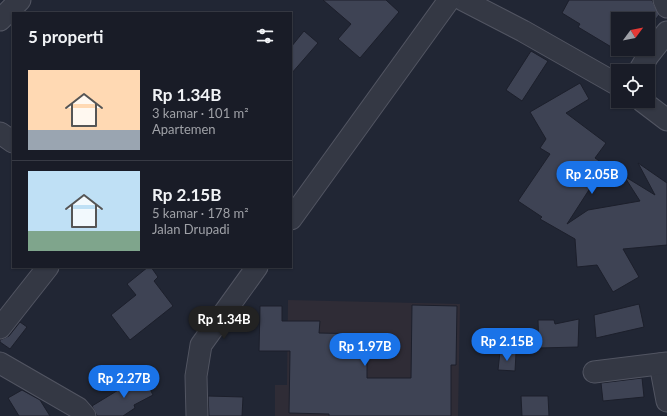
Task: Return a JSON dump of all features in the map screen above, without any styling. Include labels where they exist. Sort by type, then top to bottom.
[{"type":"street","points":[[0,20],[20,0]]},
{"type":"street","points":[[292,218],[449,0]]},
{"type":"street","points":[[463,0],[523,31],[611,81]]},
{"type":"street","points":[[664,0],[667,7]]},
{"type":"street","points":[[643,64],[667,32]]},
{"type":"street","points":[[651,108],[667,120]]},
{"type":"street","points":[[0,133],[12,141]]},
{"type":"street","points":[[0,328],[47,268]]},
{"type":"street","points":[[197,416],[196,376],[201,345],[256,268]]},
{"type":"street","points":[[0,363],[78,408],[85,416]]},
{"type":"street","points":[[594,372],[664,364],[667,401]]},
{"type":"shaded area","points":[[288,300],[460,304],[458,416],[275,416],[275,385],[287,385]]},
{"type":"building","points":[[323,0],[386,0],[399,12],[360,58],[338,39],[351,24]]},
{"type":"building","points":[[569,0],[652,0],[659,15],[655,19],[655,12],[611,12],[611,47],[578,27],[580,24],[562,13]]},
{"type":"building","points":[[304,31],[318,43],[292,73],[292,46]]},
{"type":"building","points":[[531,51],[548,61],[522,101],[506,90]]},
{"type":"building","points":[[580,83],[589,99],[566,113],[606,143],[595,158],[605,165],[567,224],[588,210],[640,201],[624,176],[655,195],[638,163],[667,183],[667,245],[623,249],[639,277],[613,292],[597,265],[577,267],[575,239],[540,219],[542,217],[518,201],[550,154],[540,148],[546,139],[530,112]]},
{"type":"building","points":[[147,268],[152,268],[158,277],[154,281],[173,306],[130,340],[111,315],[136,295],[127,284]]},
{"type":"building","points":[[639,304],[644,327],[596,338],[594,315]]},
{"type":"building","points":[[412,305],[457,306],[456,365],[451,365],[451,416],[329,416],[329,414],[289,413],[290,351],[259,351],[260,306],[282,306],[282,321],[320,321],[319,333],[367,334],[367,378],[411,378]]},
{"type":"building","points":[[579,319],[578,347],[539,348],[538,320],[554,320],[555,324]]},
{"type":"building","points":[[20,322],[27,327],[10,349],[0,342],[0,340],[9,336]]},
{"type":"building","points":[[500,352],[516,353],[515,371],[498,370]]},
{"type":"building","points":[[143,375],[153,395],[134,405],[135,408],[123,416],[97,416],[92,406]]},
{"type":"building","points":[[642,378],[644,397],[603,401],[601,383]]},
{"type":"building","points":[[22,390],[40,400],[50,416],[19,416],[8,398]]},
{"type":"building","points":[[208,396],[243,397],[242,416],[209,416]]},
{"type":"building","points":[[521,396],[548,396],[549,416],[522,416]]}]
